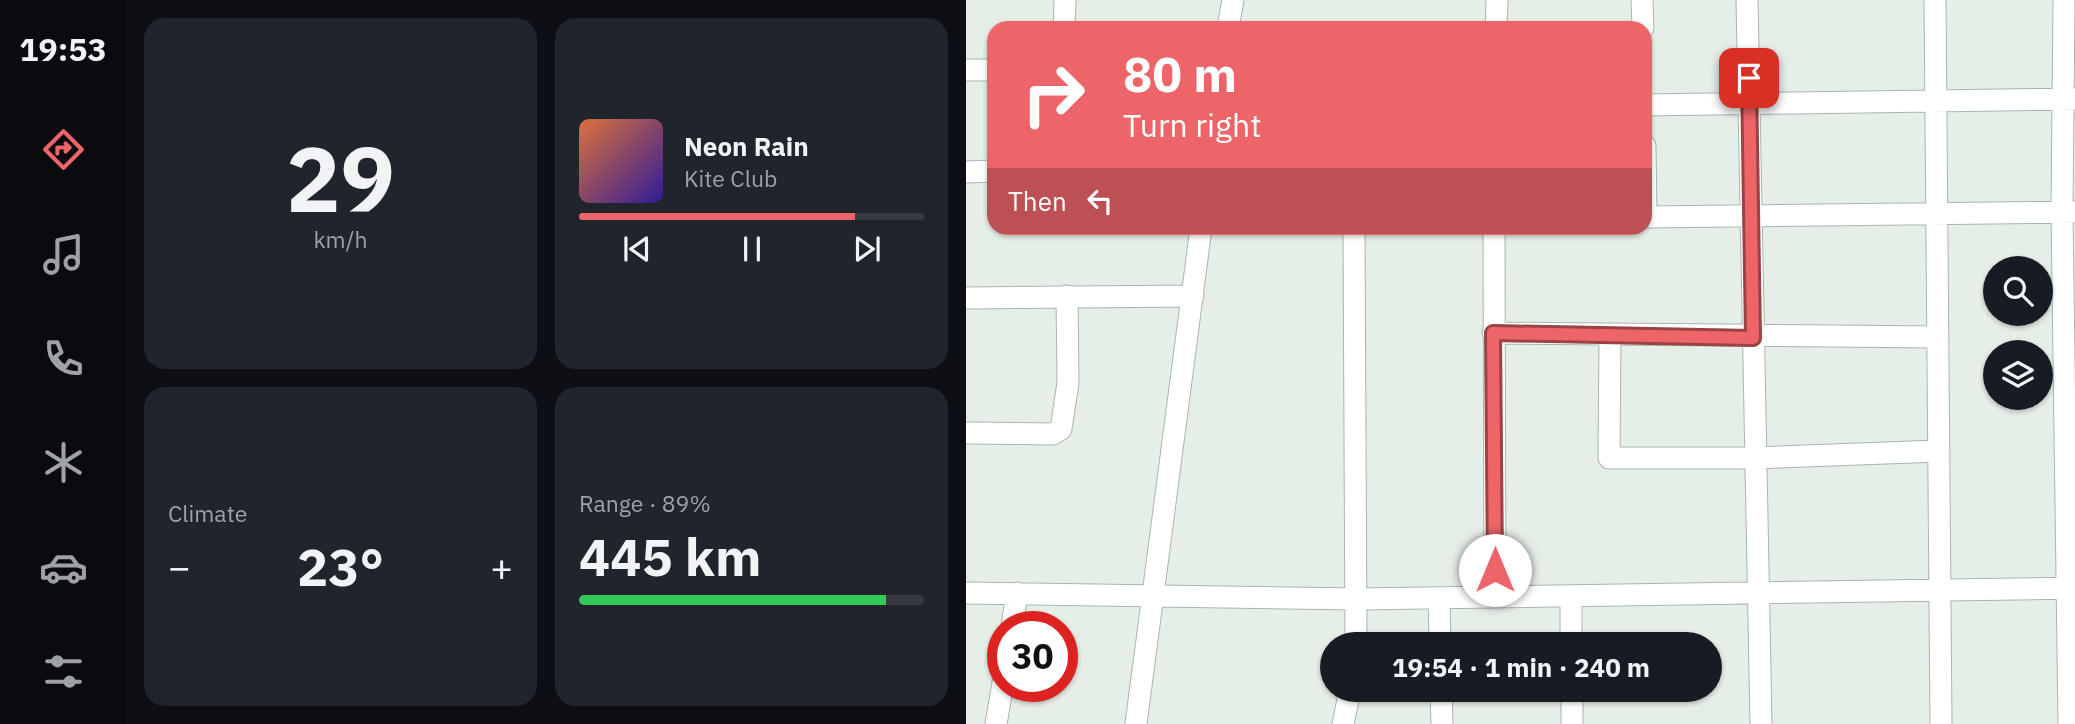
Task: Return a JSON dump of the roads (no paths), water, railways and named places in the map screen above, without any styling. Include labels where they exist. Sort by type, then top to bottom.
[{"type":"street","points":[[1064,21],[1065,0]]},
{"type":"street","points":[[1229,21],[1233,0]]},
{"type":"street","points":[[1496,21],[1497,0]]},
{"type":"street","points":[[1642,0],[1643,21]]},
{"type":"street","points":[[1747,0],[1760,724]]},
{"type":"street","points":[[1935,0],[1941,724]]},
{"type":"street","points":[[2064,0],[2069,99],[2069,724]]},
{"type":"street","points":[[966,70],[987,70]]},
{"type":"street","points":[[1652,105],[2069,99]]},
{"type":"street","points":[[966,172],[987,171]]},
{"type":"street","points":[[1652,217],[2068,212]]},
{"type":"street","points":[[1136,724],[1200,235]]},
{"type":"street","points":[[1354,235],[1357,632]]},
{"type":"street","points":[[1494,235],[1495,596]]},
{"type":"street","points":[[966,433],[1053,434],[1061,429],[1068,383],[1067,296]]},
{"type":"street","points":[[966,298],[1192,296]]},
{"type":"street","points":[[1493,333],[1753,338],[1937,337]]},
{"type":"street","points":[[1610,335],[1609,458],[1754,458],[1939,451]]},
{"type":"street","points":[[966,593],[1358,599],[2071,588]]},
{"type":"street","points":[[1014,611],[1017,593]]},
{"type":"street","points":[[1571,596],[1571,632]]},
{"type":"street","points":[[1439,598],[1440,632]]},
{"type":"street","points":[[996,724],[1000,702]]},
{"type":"street","points":[[1343,724],[1348,702]]},
{"type":"street","points":[[1441,702],[1442,724]]},
{"type":"street","points":[[1572,702],[1572,724]]}]
